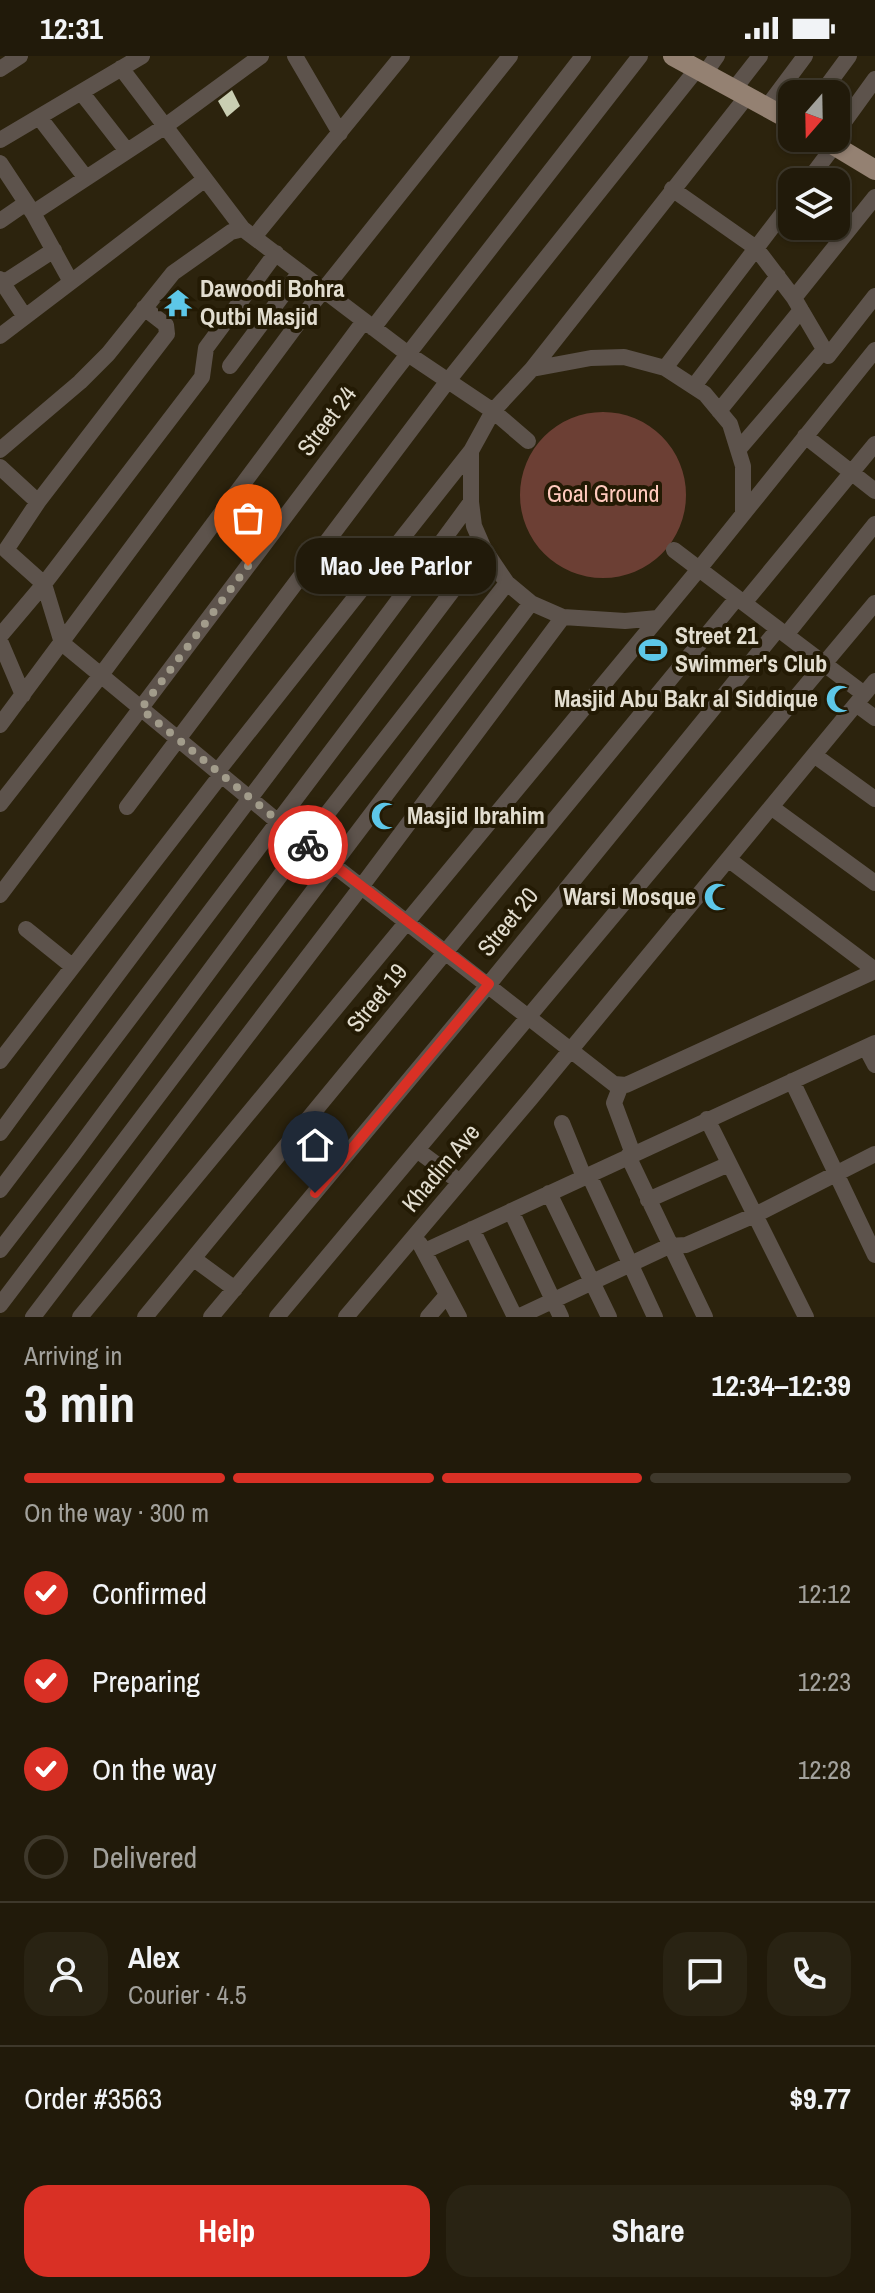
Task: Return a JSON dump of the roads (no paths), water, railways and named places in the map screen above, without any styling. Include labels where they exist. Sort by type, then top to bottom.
[{"type":"main road","points":[[673,56],[706,66],[778,113]]},
{"type":"main road","points":[[849,152],[875,170]]},
{"type":"street","points":[[0,69],[20,56]]},
{"type":"street","points":[[0,140],[142,56]]},
{"type":"street","points":[[0,221],[86,178],[164,127],[261,56]]},
{"type":"street","points":[[295,56],[340,133]]},
{"type":"street","points":[[249,233],[340,133],[402,56]]},
{"type":"street","points":[[0,725],[324,290],[510,56]]},
{"type":"street","points":[[0,804],[369,324],[583,56]]},
{"type":"street","name":"Street 24","points":[[0,895],[408,354],[640,56]]},
{"type":"street","points":[[0,1061],[471,451],[493,411],[532,369],[672,189],[742,91],[760,56]]},
{"type":"street","points":[[767,107],[805,56]]},
{"type":"street","points":[[831,80],[849,56]]},
{"type":"street","points":[[127,807],[447,382],[706,66]]},
{"type":"street","points":[[121,68],[204,180],[249,233],[408,354],[493,411],[528,441]]},
{"type":"street","points":[[850,113],[875,79]]},
{"type":"street","points":[[81,92],[127,151]]},
{"type":"street","points":[[39,117],[86,178]]},
{"type":"street","points":[[0,163],[30,208],[71,282]]},
{"type":"street","points":[[0,336],[204,180]]},
{"type":"street","points":[[672,189],[756,248],[798,304],[828,356],[875,296]]},
{"type":"street","points":[[719,411],[875,197]]},
{"type":"street","points":[[665,368],[778,219]]},
{"type":"street","points":[[0,450],[99,363],[173,273],[231,232],[249,233]]},
{"type":"street","points":[[25,317],[2,281],[54,250]]},
{"type":"street","points":[[23,695],[0,638],[202,377],[206,348],[276,253]]},
{"type":"street","points":[[230,366],[300,272]]},
{"type":"street","points":[[694,386],[778,276]]},
{"type":"street","points":[[144,308],[166,325],[167,334],[38,502],[6,550],[44,584],[62,643],[277,821],[614,1084],[626,1085],[875,970],[728,859]]},
{"type":"street","points":[[80,1317],[699,569],[875,350]]},
{"type":"street","points":[[738,450],[823,351]]},
{"type":"street","points":[[532,369],[591,358],[624,357],[665,368],[694,386],[705,394],[730,424],[743,466],[743,514]]},
{"type":"street","points":[[805,436],[875,491]]},
{"type":"street","name":"Street 19","points":[[145,1317],[740,600],[875,444]]},
{"type":"street","points":[[471,451],[474,526],[484,549],[507,583],[531,603],[563,617],[625,621],[658,618]]},
{"type":"street","points":[[0,467],[38,502]]},
{"type":"street","points":[[0,1133],[471,502]]},
{"type":"street","name":"Street 20","points":[[211,1317],[875,524]]},
{"type":"street","points":[[0,1190],[484,549]]},
{"type":"street","points":[[674,550],[824,664],[869,689],[875,718]]},
{"type":"street","points":[[0,1250],[305,842],[507,583]]},
{"type":"street","points":[[0,1305],[531,603]]},
{"type":"street","points":[[277,1317],[875,603]]},
{"type":"street","points":[[33,1317],[563,617]]},
{"type":"street","name":"Khadim Ave","points":[[346,1317],[869,689]]},
{"type":"street","points":[[814,755],[875,799]]},
{"type":"street","points":[[771,807],[875,883]]},
{"type":"street","points":[[26,929],[72,966]]},
{"type":"street","points":[[425,1251],[871,1046],[875,1065]]},
{"type":"street","points":[[792,1081],[875,1255]]},
{"type":"street","points":[[621,1085],[614,1103],[630,1155],[669,1246],[705,1317]]},
{"type":"street","points":[[707,1119],[806,1317]]},
{"type":"street","points":[[562,1123],[655,1317]]},
{"type":"street","points":[[417,1150],[460,1182]]},
{"type":"street","points":[[472,1229],[516,1317],[669,1246],[686,1245],[755,1215],[875,1154]]},
{"type":"street","points":[[648,1200],[729,1164]]},
{"type":"street","points":[[549,1193],[609,1317]]},
{"type":"street","points":[[511,1211],[561,1317]]},
{"type":"street","points":[[414,1237],[425,1251],[459,1317]]},
{"type":"street","points":[[194,1259],[235,1289]]},
{"type":"street","points":[[428,1317],[447,1295]]},
{"type":"place","name":"Dawoodi Bohra Qutbi Masjid","points":[[178,303]]},
{"type":"place","name":"Mao Jee Parlor","points":[[248,566]]},
{"type":"place","name":"Street 21 Swimmer's Club","points":[[653,650]]},
{"type":"place","name":"Masjid Abu Bakr al Siddique","points":[[840,699]]},
{"type":"place","name":"Masjid Ibrahim","points":[[385,816]]},
{"type":"place","name":"Warsi Mosque","points":[[718,897]]},
{"type":"park label","name":"Goal Ground","points":[[603,494]]}]
